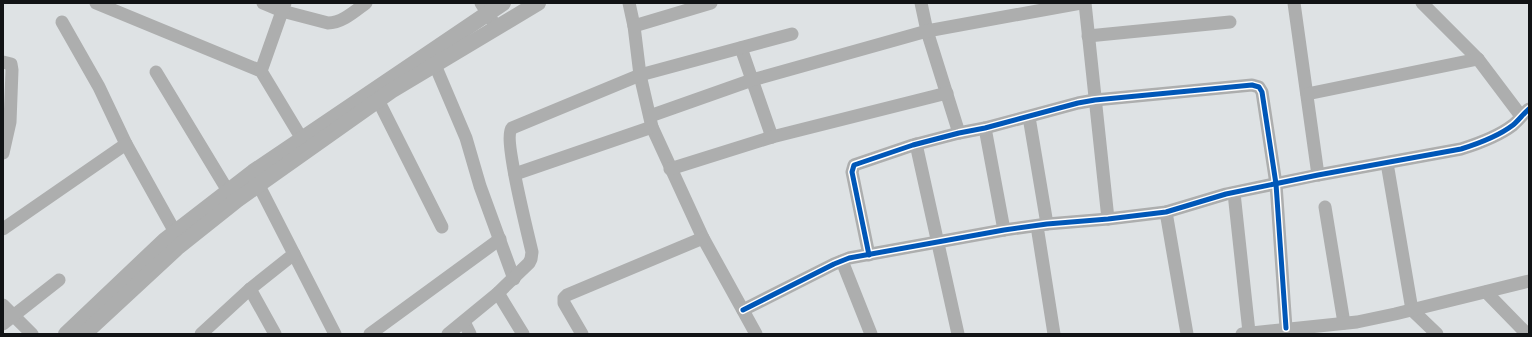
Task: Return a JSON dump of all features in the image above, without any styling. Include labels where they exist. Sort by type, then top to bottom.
[{"type":"street","points":[[96,3],[122,8],[261,72],[302,139]]},
{"type":"street","points":[[262,3],[284,7],[328,23],[339,21],[366,3]]},
{"type":"street","points":[[84,334],[178,247],[237,200],[256,179],[302,139],[484,8],[502,3]]},
{"type":"street","points":[[66,334],[165,240],[228,191],[256,179],[378,100],[538,3]]},
{"type":"street","points":[[629,3],[634,26],[640,75],[651,122],[670,169],[703,238],[756,334]]},
{"type":"street","points":[[634,26],[711,3]]},
{"type":"street","points":[[921,3],[927,31],[959,133]]},
{"type":"street","points":[[515,174],[651,122],[752,80],[927,31],[1081,3]]},
{"type":"street","points":[[1085,3],[1108,219]]},
{"type":"street","points":[[1294,3],[1318,175]]},
{"type":"street","points":[[743,310],[842,260],[1004,230],[1166,212],[1234,193],[1318,175],[1470,146],[1514,124],[1525,113],[1478,59],[1422,3]]},
{"type":"street","points":[[261,72],[284,7]]},
{"type":"street","points":[[484,8],[496,28]]},
{"type":"street","points":[[62,22],[99,87],[126,144],[175,232]]},
{"type":"street","points":[[1088,36],[1230,22]]},
{"type":"street","points":[[448,334],[498,293],[529,264],[532,259],[532,252],[515,174],[509,138],[510,130],[512,128],[640,75],[792,34]]},
{"type":"street","points":[[741,48],[772,138]]},
{"type":"street","points":[[1307,94],[1478,59]]},
{"type":"street","points":[[3,62],[10,64],[12,70],[3,153]]},
{"type":"street","points":[[435,65],[466,138],[480,186],[514,278]]},
{"type":"street","points":[[156,72],[228,191]]},
{"type":"street","points":[[869,255],[852,172],[857,164],[916,144],[1029,117],[1078,103],[1095,100],[1252,85],[1258,87],[1262,92],[1276,184],[1286,328]]},
{"type":"street","points":[[670,169],[772,138],[947,93]]},
{"type":"street","points":[[378,100],[442,227]]},
{"type":"street","points":[[1029,117],[1054,334]]},
{"type":"street","points":[[985,128],[1004,230]]},
{"type":"street","points":[[3,229],[126,144]]},
{"type":"street","points":[[916,144],[958,334]]},
{"type":"street","points":[[1387,163],[1412,310],[1435,334]]},
{"type":"street","points":[[256,179],[335,334]]},
{"type":"street","points":[[1234,193],[1246,333],[1357,322],[1529,281]]},
{"type":"street","points":[[1325,208],[1344,323]]},
{"type":"street","points":[[1166,212],[1187,334]]},
{"type":"street","points":[[582,334],[564,303],[564,298],[567,295],[703,238]]},
{"type":"street","points":[[370,334],[500,239]]},
{"type":"street","points":[[201,334],[250,289],[294,254]]},
{"type":"street","points":[[842,260],[871,334]]},
{"type":"street","points":[[8,319],[59,280]]},
{"type":"street","points":[[250,289],[275,334]]},
{"type":"street","points":[[1486,292],[1527,334]]},
{"type":"street","points":[[498,293],[523,334]]},
{"type":"street","points":[[3,305],[8,319],[32,334]]},
{"type":"street","points":[[464,322],[470,334]]},
{"type":"cycle path","points":[[869,255],[852,172],[854,165],[913,145],[985,128],[1078,103],[1095,100],[1252,85],[1259,87],[1262,92],[1276,184],[1286,328]]},
{"type":"cycle path","points":[[743,310],[834,264],[849,258],[1004,230],[1047,224],[1166,212],[1226,194],[1318,175],[1461,149],[1502,132],[1513,125],[1529,109]]}]
